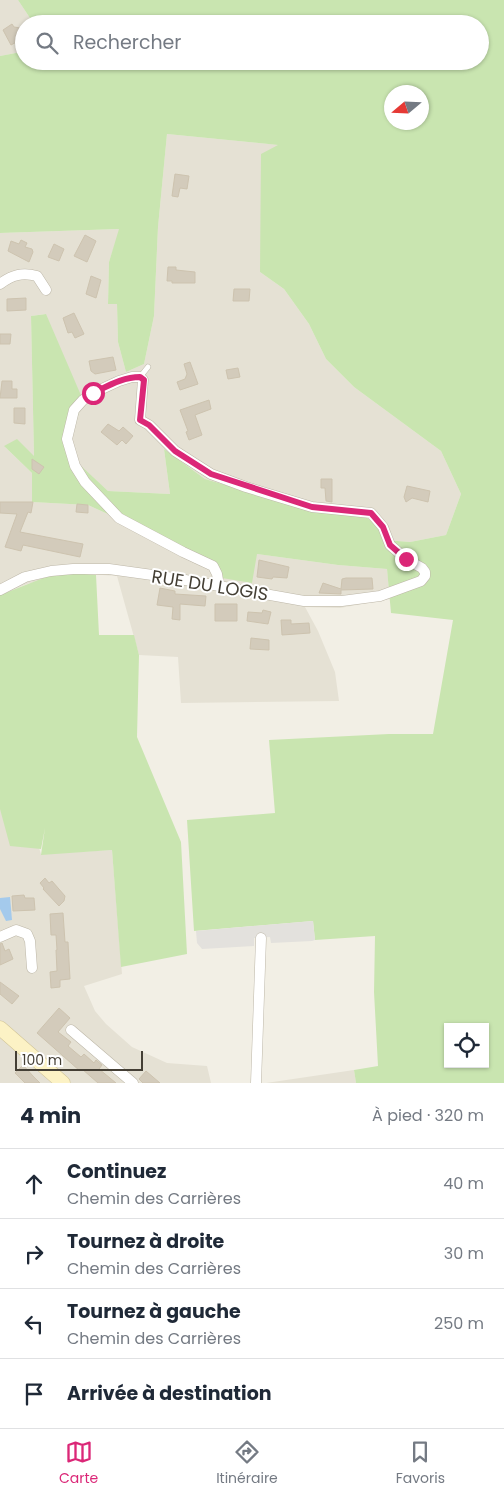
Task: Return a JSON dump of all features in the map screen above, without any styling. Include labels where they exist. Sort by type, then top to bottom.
[{"type":"main road","points":[[0,1028],[63,1083]]},
{"type":"street","points":[[0,284],[17,275],[28,274],[37,276],[46,290]]},
{"type":"street","points":[[140,377],[119,381],[93,393],[74,410],[67,439],[75,466],[84,482],[119,518],[212,566],[217,574],[219,586]]},
{"type":"street","name":"RUE DU LOGIS","points":[[0,590],[25,576],[51,571],[110,569],[304,600],[328,601],[380,596],[421,581],[425,576],[422,568],[406,559],[390,545],[383,527],[371,513],[312,507],[246,487],[211,474],[175,451],[149,425],[140,420],[144,380],[140,377]]},
{"type":"street","points":[[0,937],[16,930],[27,934],[30,941],[32,968]]},
{"type":"street","points":[[256,1083],[261,938]]},
{"type":"street","points":[[71,1030],[133,1083]]},
{"type":"lane","points":[[140,377],[148,367]]},
{"type":"shaded area","points":[[0,0],[18,0],[28,15],[15,15],[15,53],[0,56]]},
{"type":"shaded area","points":[[167,134],[279,145],[260,272],[284,289],[309,324],[326,359],[354,387],[441,451],[461,494],[446,535],[410,542],[385,540],[313,510],[205,479],[164,449],[170,494],[108,491],[79,465],[71,438],[45,314],[31,316],[34,457],[5,447],[32,473],[32,502],[88,505],[215,563],[257,554],[338,565],[387,569],[390,599],[340,608],[305,607],[318,631],[335,672],[339,701],[181,703],[178,657],[139,655],[117,576],[73,573],[27,584],[0,595],[0,233],[120,229],[109,262],[108,304],[117,303],[118,342],[126,372],[144,364],[154,316],[158,227]]},
{"type":"shaded area","points":[[0,730],[41,854],[112,850],[122,974],[84,986],[95,1011],[106,1024],[132,1047],[167,1063],[207,1066],[211,1083],[0,1083]]},
{"type":"shaded area","points":[[313,921],[315,940],[312,941],[271,943],[270,937],[254,938],[254,946],[202,949],[197,943],[196,931]]},
{"type":"shaded area","points":[[354,1070],[356,1083],[266,1083]]},
{"type":"green space","points":[[18,0],[504,0],[504,1083],[356,1083],[354,1070],[378,1066],[374,992],[375,936],[315,940],[313,921],[194,931],[187,820],[275,813],[269,740],[389,734],[433,734],[453,620],[391,613],[387,569],[338,565],[257,554],[252,583],[222,578],[215,563],[88,505],[32,502],[32,473],[4,446],[17,439],[34,456],[31,316],[46,314],[83,400],[71,438],[79,464],[108,491],[170,494],[164,449],[205,479],[313,510],[363,515],[375,524],[385,540],[410,542],[446,535],[461,494],[441,451],[354,387],[326,359],[309,324],[284,289],[260,272],[261,154],[278,145],[167,134],[158,227],[154,316],[144,364],[126,372],[118,342],[117,304],[108,304],[109,262],[119,229],[0,233],[0,56],[15,53],[15,70],[489,70],[489,15],[28,15]]},
{"type":"green space","points":[[73,573],[96,575],[99,635],[134,635],[139,655],[137,737],[181,842],[187,954],[121,967],[112,850],[41,855],[45,828],[41,849],[10,846],[0,809],[0,595],[46,577]]},
{"type":"water","points":[[10,897],[12,920],[6,921],[0,909],[0,898]]},
{"type":"building","points":[[12,24],[15,27],[15,43],[11,45],[3,30]]},
{"type":"building","points":[[175,174],[189,176],[187,189],[180,188],[178,197],[172,196]]},
{"type":"building","points":[[85,235],[96,241],[87,262],[74,256]]},
{"type":"building","points":[[21,240],[27,243],[25,247],[32,249],[33,252],[29,262],[8,251],[11,241],[19,244]]},
{"type":"building","points":[[54,244],[64,249],[59,261],[48,257]]},
{"type":"building","points":[[168,267],[195,272],[195,283],[172,283],[172,281],[167,281]]},
{"type":"building","points":[[91,276],[101,280],[96,298],[86,294]]},
{"type":"building","points":[[234,289],[250,289],[249,301],[233,301]]},
{"type":"building","points":[[26,298],[26,310],[7,311],[7,299]]},
{"type":"building","points":[[74,313],[84,334],[75,338],[72,332],[68,333],[63,318]]},
{"type":"building","points":[[0,334],[11,334],[10,344],[0,344]]},
{"type":"building","points":[[113,357],[116,370],[95,374],[91,371],[89,361]]},
{"type":"building","points":[[190,362],[198,384],[180,390],[177,382],[185,379],[187,374],[184,364]]},
{"type":"building","points":[[238,368],[240,377],[228,379],[226,370]]},
{"type":"building","points":[[2,381],[12,381],[12,389],[17,389],[17,398],[0,398]]},
{"type":"building","points":[[209,400],[211,409],[195,415],[202,435],[189,440],[186,432],[188,431],[180,410]]},
{"type":"building","points":[[14,408],[25,408],[25,424],[14,423]]},
{"type":"building","points":[[108,424],[119,431],[123,427],[133,436],[126,444],[122,440],[117,445],[101,432]]},
{"type":"building","points":[[32,459],[44,467],[39,474],[32,469]]},
{"type":"building","points":[[321,479],[332,479],[332,502],[326,501],[325,488],[321,488]]},
{"type":"building","points":[[407,486],[430,491],[428,502],[412,498],[406,502],[404,497]]},
{"type":"building","points":[[0,502],[33,502],[31,513],[28,512],[20,532],[83,544],[80,557],[23,545],[21,551],[5,547],[17,514],[0,513]]},
{"type":"building","points":[[77,504],[88,505],[88,513],[76,512]]},
{"type":"building","points":[[259,560],[289,567],[287,578],[257,577]]},
{"type":"building","points":[[372,578],[373,589],[341,590],[341,594],[319,593],[323,583],[341,589],[342,579]]},
{"type":"building","points":[[160,588],[175,591],[175,594],[206,596],[205,606],[180,604],[180,620],[172,619],[173,607],[157,605]]},
{"type":"building","points":[[215,604],[237,604],[237,621],[215,621]]},
{"type":"building","points":[[263,610],[271,612],[268,624],[247,621],[248,612],[262,613]]},
{"type":"building","points":[[281,620],[291,620],[291,624],[309,623],[310,633],[282,635]]},
{"type":"building","points":[[251,638],[269,640],[269,650],[250,649]]},
{"type":"building","points":[[45,878],[49,883],[52,881],[65,896],[64,901],[59,906],[43,889],[40,883]]},
{"type":"building","points":[[24,895],[25,898],[34,898],[35,910],[13,911],[12,896]]},
{"type":"building","points":[[63,913],[65,942],[68,942],[70,979],[60,980],[60,987],[51,988],[50,972],[57,971],[57,950],[56,935],[51,935],[50,914]]},
{"type":"building","points":[[2,943],[5,951],[9,949],[13,959],[0,965],[0,944]]},
{"type":"building","points":[[0,982],[19,996],[12,1004],[0,994]]},
{"type":"building","points":[[59,1008],[70,1018],[58,1032],[71,1042],[68,1046],[81,1057],[84,1054],[94,1063],[96,1060],[102,1065],[99,1069],[116,1083],[98,1083],[82,1069],[80,1071],[37,1033]]},
{"type":"building","points":[[23,1065],[40,1083],[25,1083],[15,1073]]},
{"type":"building","points":[[146,1071],[160,1083],[143,1083],[139,1079]]},
{"type":"route","points":[[93,393],[119,381],[140,377],[144,380],[140,420],[149,425],[175,451],[211,474],[246,487],[312,507],[371,513],[383,527],[390,545],[406,559]]}]
